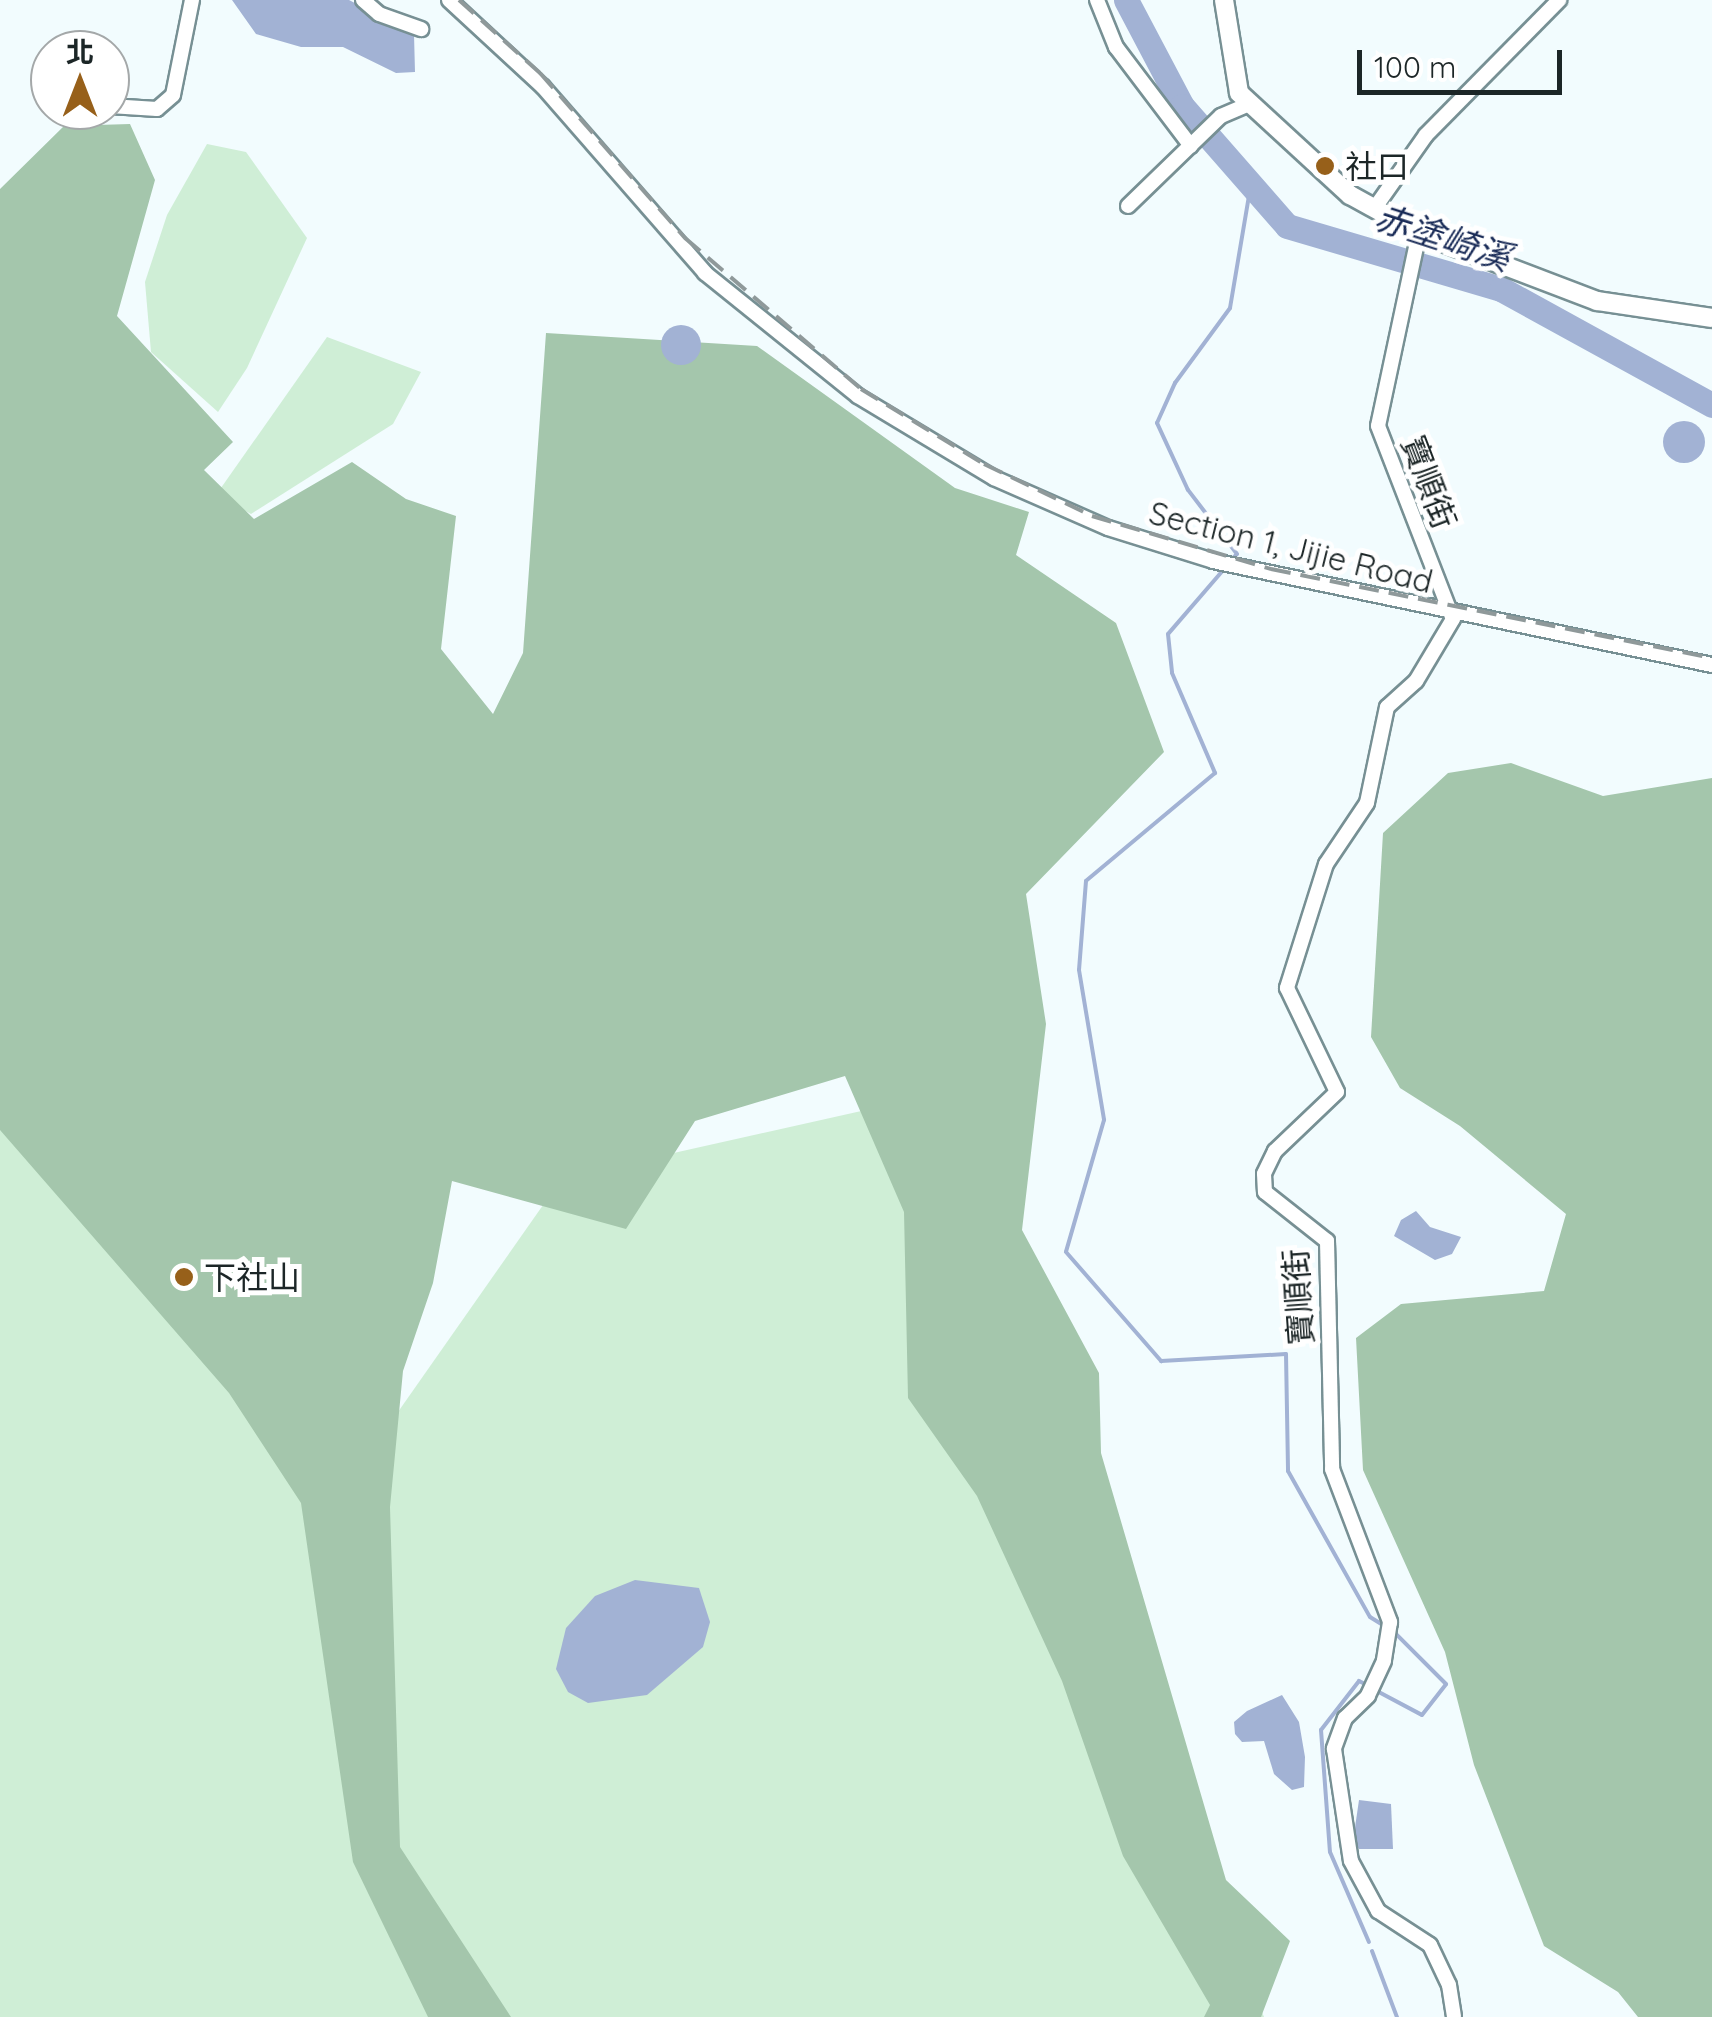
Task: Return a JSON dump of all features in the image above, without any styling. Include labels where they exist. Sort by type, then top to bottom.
[{"type":"street","points":[[130,107],[157,109],[173,94],[192,0]]},
{"type":"street","points":[[364,0],[379,14],[421,29]]},
{"type":"street","name":"Section 1, Jijie Road","points":[[449,0],[543,86],[705,273],[858,396],[994,478],[1108,528],[1218,562],[1452,614],[1712,665]]},
{"type":"street","points":[[1097,0],[1116,47],[1193,144]]},
{"type":"street","points":[[1224,0],[1239,94],[1247,105],[1374,210],[1418,240],[1597,301],[1712,318]]},
{"type":"street","points":[[1374,210],[1426,135],[1558,0]]},
{"type":"street","points":[[1128,206],[1220,116],[1247,105]]},
{"type":"street","name":"寶順街","points":[[1418,240],[1378,426],[1452,614],[1416,681],[1387,706],[1367,804],[1326,864],[1287,988],[1337,1092],[1275,1151],[1264,1174],[1265,1192],[1326,1242],[1332,1470],[1390,1622],[1384,1662],[1368,1696],[1345,1718],[1334,1750],[1351,1861],[1378,1911],[1430,1945],[1449,1986],[1454,2017]]},
{"type":"green space","points":[[130,124],[155,180],[117,316],[233,442],[204,470],[254,519],[352,462],[406,499],[456,516],[441,649],[493,714],[523,653],[546,333],[757,346],[955,488],[1029,512],[1016,555],[1116,623],[1164,752],[1026,894],[1046,1024],[1022,1230],[1099,1373],[1101,1453],[1226,1880],[1290,1941],[1261,2017],[1204,2017],[1210,2005],[1123,1856],[1062,1681],[977,1496],[908,1398],[904,1212],[845,1076],[695,1121],[626,1229],[452,1181],[433,1283],[403,1371],[390,1507],[400,1847],[511,2017],[428,2017],[353,1862],[301,1503],[229,1393],[0,1130],[0,189],[60,130],[130,130]]},
{"type":"green space","points":[[207,144],[246,152],[307,238],[247,368],[218,412],[151,352],[145,282],[167,215]]},
{"type":"green space","points":[[327,337],[421,372],[393,424],[251,514],[216,495]]},
{"type":"green space","points":[[1511,763],[1603,796],[1712,778],[1712,2017],[1638,2017],[1618,1992],[1544,1946],[1474,1765],[1445,1652],[1363,1470],[1356,1338],[1401,1304],[1544,1291],[1566,1214],[1460,1126],[1400,1088],[1371,1037],[1383,833],[1448,773]]},
{"type":"green space","points":[[0,1076],[343,1480],[373,1860],[445,2017],[0,2017]]},
{"type":"green space","points":[[906,1101],[1264,2017],[487,2017],[389,1860],[365,1459],[562,1178]]},
{"type":"water","points":[[232,0],[349,0],[414,34],[415,72],[396,73],[343,47],[301,47],[256,34]]},
{"type":"water","points":[[681,325],[695,331],[701,345],[695,359],[681,365],[667,359],[661,345],[667,331]]},
{"type":"water","points":[[1684,421],[1699,427],[1705,442],[1699,457],[1684,463],[1669,457],[1663,442],[1669,427]]},
{"type":"water","points":[[1416,1211],[1430,1227],[1461,1237],[1452,1254],[1435,1260],[1394,1236],[1401,1220]]},
{"type":"water","points":[[635,1580],[699,1588],[710,1622],[703,1647],[647,1695],[588,1703],[568,1692],[556,1669],[566,1628],[595,1596]]},
{"type":"water","points":[[1282,1695],[1299,1722],[1305,1757],[1304,1787],[1292,1790],[1274,1774],[1264,1741],[1242,1742],[1235,1734],[1234,1722],[1247,1711]]},
{"type":"water","points":[[1359,1800],[1391,1804],[1393,1849],[1359,1849],[1353,1841]]},
{"type":"waterway","name":"赤塗崎溪","points":[[1126,0],[1182,106],[1287,226],[1501,289],[1712,405]]},
{"type":"waterway","points":[[1231,560],[1237,554],[1188,490],[1157,423],[1175,383],[1230,308],[1251,184]]},
{"type":"waterway","points":[[1225,568],[1168,634],[1172,673],[1215,773],[1086,881],[1079,970],[1104,1120],[1066,1252],[1161,1361],[1286,1354],[1288,1471],[1370,1617],[1386,1627]]},
{"type":"waterway","points":[[1375,1690],[1422,1715],[1446,1684],[1394,1632]]},
{"type":"waterway","points":[[1367,1685],[1359,1681],[1321,1730],[1330,1852],[1369,1942]]},
{"type":"waterway","points":[[1372,1951],[1397,2017]]},
{"type":"railway","points":[[459,0],[540,73],[685,238],[861,389],[984,464],[1092,516],[1271,569],[1712,658]]},
{"type":"place","name":"社口","points":[[1325,166]]},
{"type":"place","name":"下社山","points":[[184,1277]]}]
